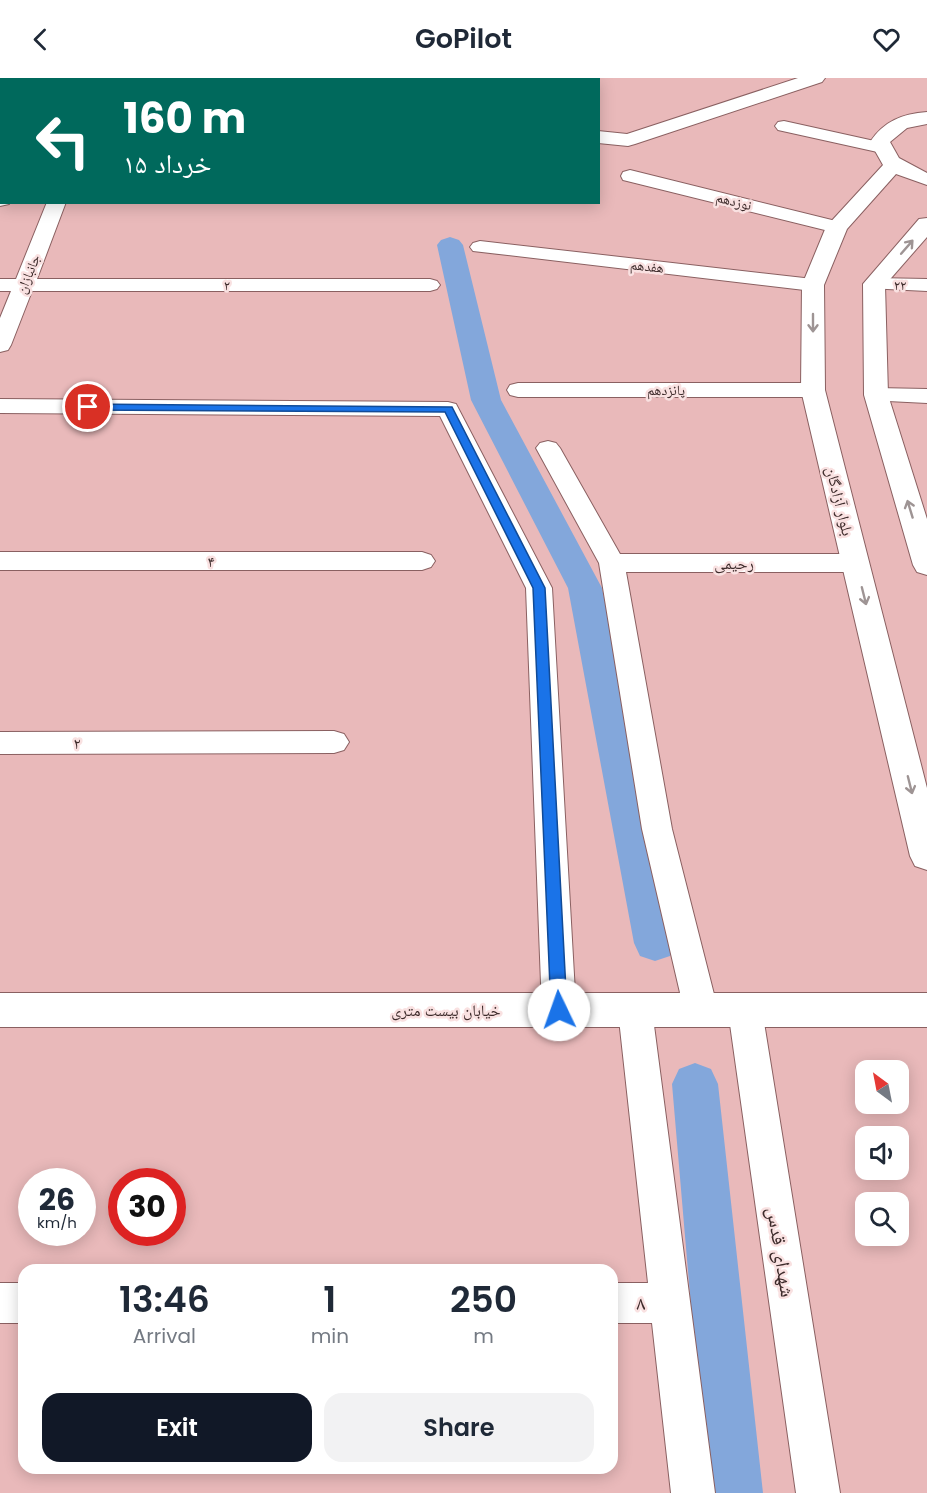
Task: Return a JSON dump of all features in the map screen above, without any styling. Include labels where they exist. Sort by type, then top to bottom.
[{"type":"main road","points":[[600,137],[628,140],[816,78]]},
{"type":"main road","name":"بلوار آزادگان","points":[[926,116],[898,124],[885,132],[880,142],[888,157],[837,227],[813,285],[813,390],[927,856]]},
{"type":"main road","points":[[888,157],[927,179]]},
{"type":"main road","points":[[926,559],[876,395],[874,284],[927,224]]},
{"type":"main road","name":"خیابان بیست متری","points":[[0,1010],[927,1010]]},
{"type":"street","points":[[784,126],[888,157]]},
{"type":"street","name":"نوزدهم","points":[[630,176],[837,227]]},
{"type":"street","name":"جانبازان","points":[[0,345],[56,204]]},
{"type":"street","name":"هفدهم","points":[[480,247],[813,285]]},
{"type":"street","name":"۲۲","points":[[874,284],[927,285]]},
{"type":"street","name":"۲","points":[[0,285],[430,285]]},
{"type":"street","name":"پانزدهم","points":[[518,390],[813,390]]},
{"type":"street","points":[[876,395],[927,396]]},
{"type":"street","points":[[0,405],[448,409],[539,588],[559,1010]]},
{"type":"street","points":[[548,448],[612,563],[657,829],[701,1010]]},
{"type":"street","name":"۴","points":[[0,561],[422,561]]},
{"type":"street","name":"رحیمی","points":[[612,563],[856,563]]},
{"type":"street","name":"۲","points":[[0,743],[334,742]]},
{"type":"street","points":[[635,1010],[693,1493]]},
{"type":"street","name":"شهدای قدس","points":[[745,1010],[818,1493]]},
{"type":"street","points":[[0,1303],[18,1303]]},
{"type":"street","name":"۸","points":[[618,1303],[670,1303]]},
{"type":"waterway","points":[[450,245],[486,400],[585,588],[655,943]]},
{"type":"waterway","points":[[695,1084],[735,1493]]},
{"type":"route","points":[[88,407],[448,409],[539,588],[559,1010]]}]
